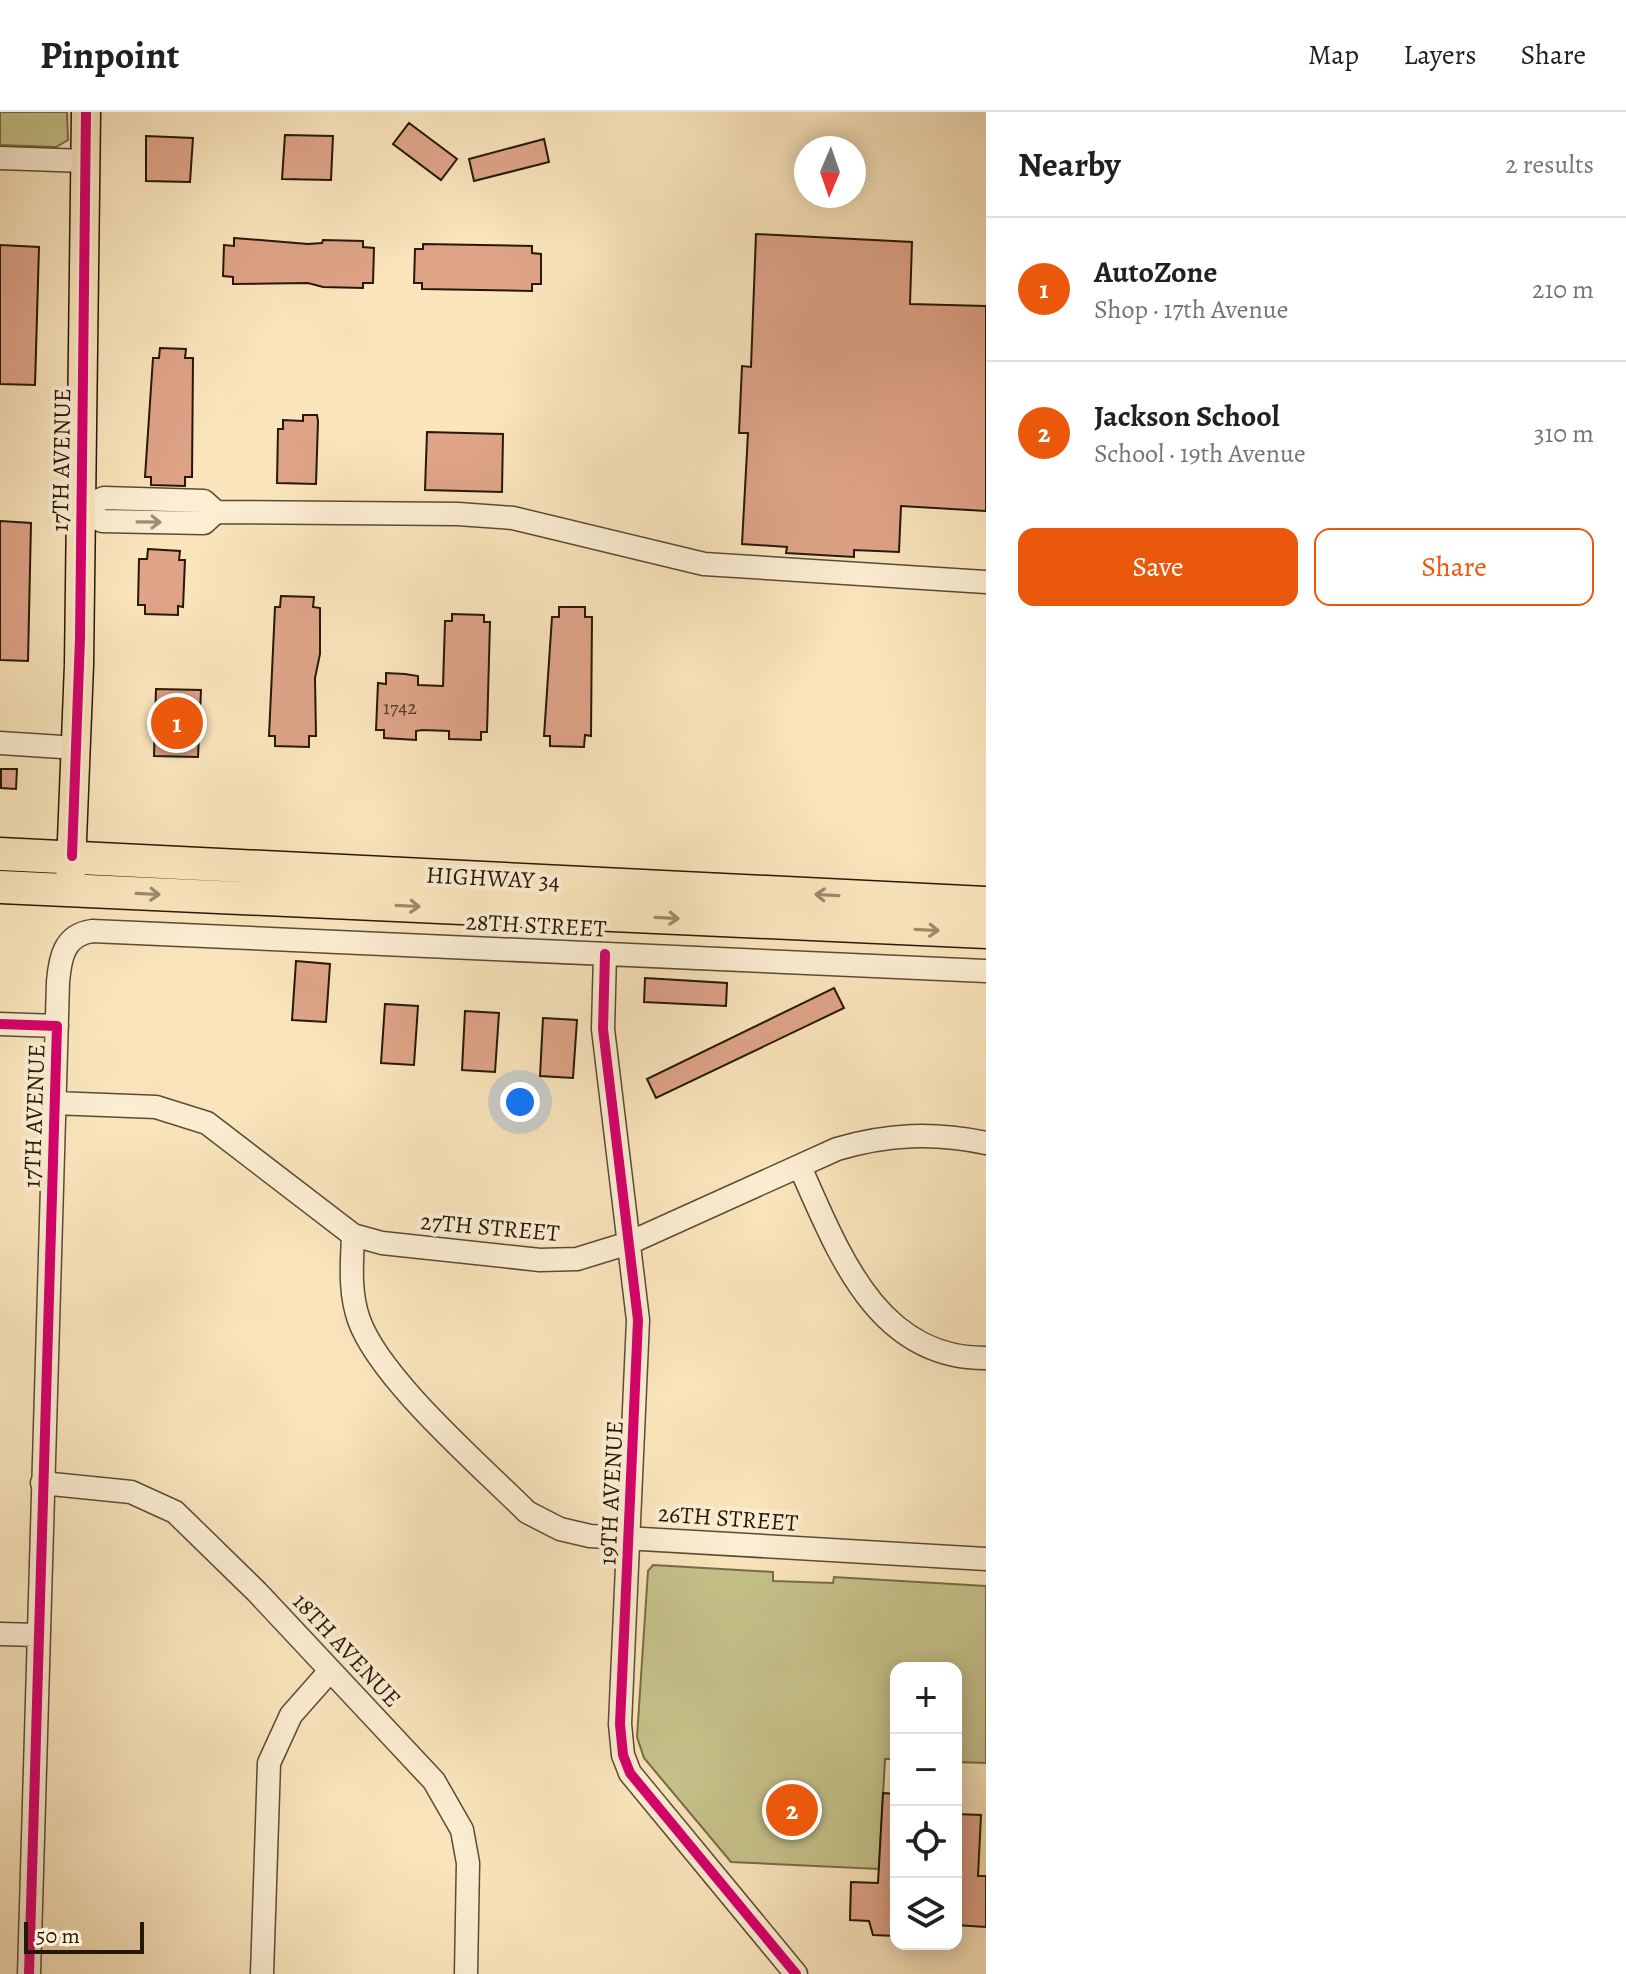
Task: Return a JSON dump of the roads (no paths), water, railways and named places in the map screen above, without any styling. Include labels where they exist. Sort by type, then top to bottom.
[{"type":"highway","name":"HIGHWAY 34","points":[[0,854],[986,903]]},
{"type":"highway","name":"HIGHWAY 34","points":[[0,887],[986,932]]},
{"type":"main road","name":"17TH AVENUE","points":[[70,890],[77,748],[86,112]]},
{"type":"street","points":[[0,158],[86,161]]},
{"type":"street","points":[[80,508],[103,521],[204,523],[216,512],[458,514],[513,518],[704,564],[986,582]]},
{"type":"street","points":[[0,743],[77,748]]},
{"type":"street","name":"28TH STREET","points":[[84,932],[986,971]]},
{"type":"street","name":"17TH AVENUE","points":[[29,1974],[57,1026],[62,957],[73,937],[84,932]]},
{"type":"street","name":"19TH AVENUE","points":[[605,954],[603,1029],[638,1320],[621,1710],[623,1755],[630,1773],[796,1974]]},
{"type":"street","points":[[0,1024],[57,1026]]},
{"type":"street","name":"27TH STREET","points":[[54,1103],[156,1107],[207,1123],[353,1235],[382,1243],[540,1260],[593,1256],[629,1243],[837,1149],[895,1135],[947,1136],[986,1143]]},
{"type":"street","points":[[800,1167],[850,1270],[880,1316],[913,1339],[937,1350],[986,1358]]},
{"type":"street","name":"26TH STREET","points":[[353,1235],[351,1278],[358,1318],[372,1349],[527,1512],[573,1533],[986,1559]]},
{"type":"street","name":"18TH AVENUE","points":[[42,1483],[131,1492],[175,1512],[257,1592],[434,1781],[462,1830],[469,1872],[466,1974]]},
{"type":"street","points":[[0,1634],[37,1635]]},
{"type":"street","points":[[262,1974],[269,1763],[291,1715],[329,1672]]},
{"type":"place","name":"AutoZone","points":[[177,723]]},
{"type":"place","name":"Jackson School","points":[[792,1810]]}]
